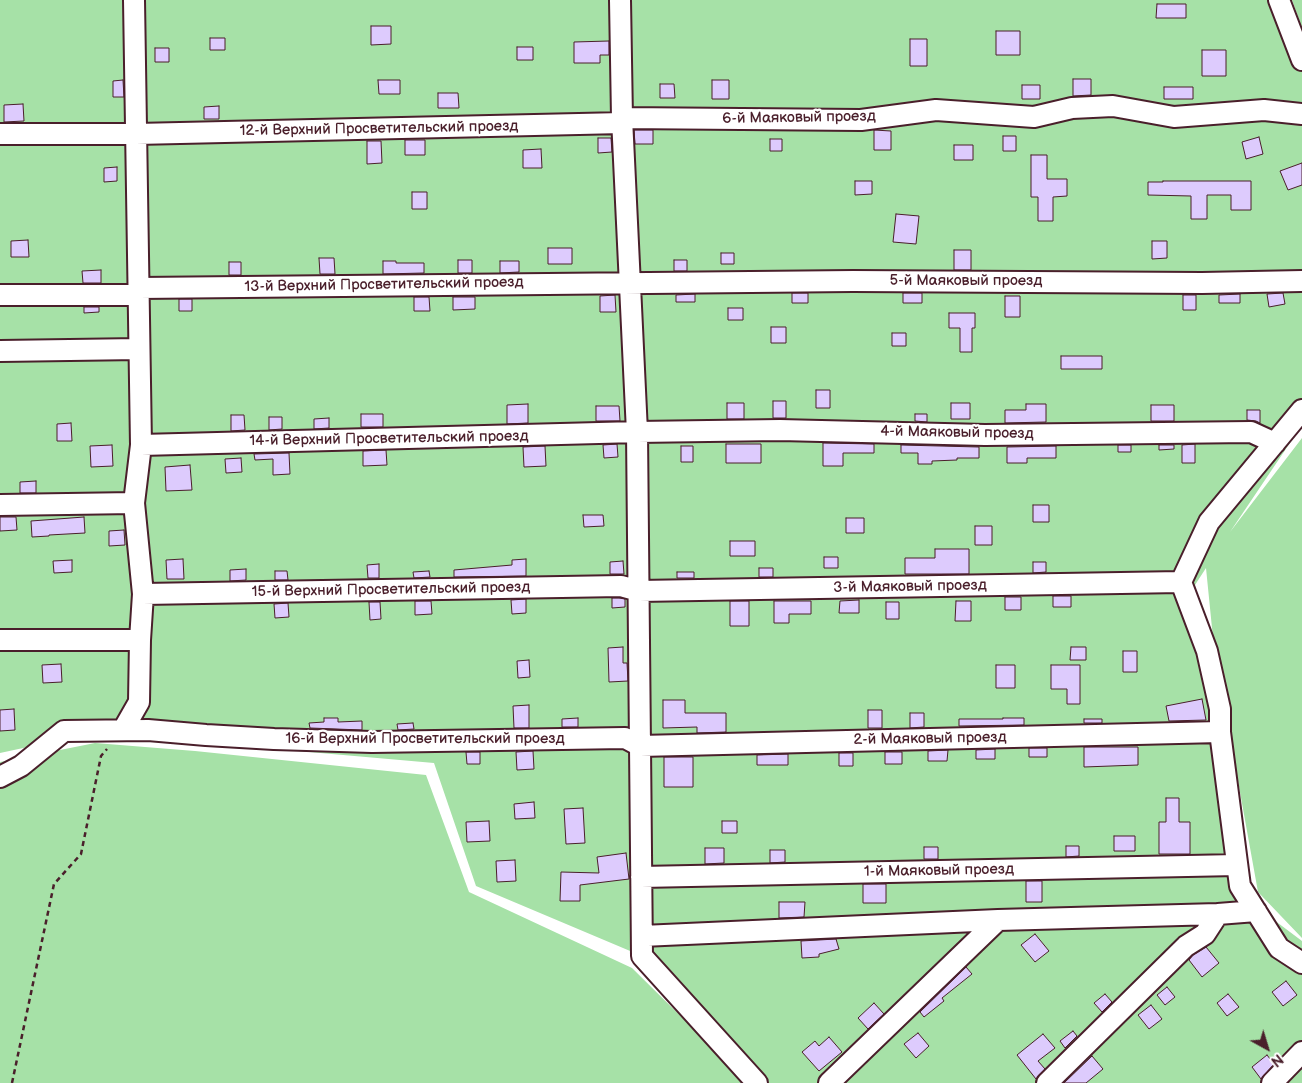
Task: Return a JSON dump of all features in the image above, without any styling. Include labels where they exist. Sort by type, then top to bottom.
[{"type":"street","points":[[123,730],[139,702],[143,594],[134,503],[141,445],[134,0]]},
{"type":"street","points":[[620,0],[636,432],[642,956],[757,1083]]},
{"type":"street","points":[[1279,0],[1302,60]]},
{"type":"street","name":"6-й Маяковый проезд","points":[[623,120],[861,120],[936,110],[1034,118],[1072,108],[1113,106],[1174,117],[1264,110],[1302,114]]},
{"type":"street","name":"12-й Верхний Просветительский проезд","points":[[0,134],[136,134],[623,120]]},
{"type":"street","name":"5-й Маяковый проезд","points":[[630,282],[853,280],[1202,283],[1302,281]]},
{"type":"street","name":"13-й Верхний Просветительский проезд","points":[[0,295],[630,282]]},
{"type":"street","points":[[0,351],[139,348]]},
{"type":"street","points":[[1302,410],[1210,522],[1181,582],[1207,650],[1220,709],[1220,732],[1240,886],[1279,948],[1302,962]]},
{"type":"street","name":"4-й Маяковый проезд","points":[[636,432],[780,430],[985,435],[1251,432],[1274,443]]},
{"type":"street","name":"14-й Верхний Просветительский проезд","points":[[141,445],[636,432]]},
{"type":"street","points":[[0,505],[134,503]]},
{"type":"street","name":"3-й Маяковый проезд","points":[[639,591],[1181,582]]},
{"type":"street","name":"15-й Верхний Просветительский проезд","points":[[143,594],[621,586],[639,591]]},
{"type":"street","points":[[0,640],[140,640]]},
{"type":"street","name":"16-й Верхний Просветительский проезд","points":[[0,777],[21,766],[64,731],[148,730],[264,739],[372,742],[625,738],[640,746]]},
{"type":"street","name":"2-й Маяковый проезд","points":[[640,746],[1220,732]]},
{"type":"street","name":"1-й Маяковый проезд","points":[[641,877],[1237,865]]},
{"type":"street","points":[[642,936],[998,920],[1218,914],[1256,911]]},
{"type":"street","points":[[1047,1083],[1186,946],[1205,934],[1218,914]]},
{"type":"street","points":[[828,1083],[998,920]]},
{"type":"street","points":[[1272,1083],[1302,1052]]},
{"type":"path","points":[[12,1083],[54,884],[81,854],[101,756],[123,730]]},
{"type":"green space","points":[[0,0],[1279,0],[1302,67],[1302,425],[1230,532],[1302,438],[1302,938],[1258,892],[1214,648],[1206,568],[1195,585],[1254,905],[1302,941],[1302,1083],[757,1083],[642,956],[476,886],[434,763],[93,733],[0,753]]},
{"type":"green space","points":[[1292,0],[1302,0],[1302,28]]},
{"type":"green space","points":[[95,743],[195,751],[426,775],[469,892],[632,968],[720,1055],[745,1083],[0,1083],[0,762]]},
{"type":"building","points":[[1157,4],[1186,4],[1186,18],[1156,18]]},
{"type":"building","points":[[371,26],[391,26],[391,44],[371,45]]},
{"type":"building","points":[[996,31],[1020,31],[1020,55],[996,55]]},
{"type":"building","points":[[210,38],[225,38],[225,50],[210,50]]},
{"type":"building","points":[[910,39],[927,39],[927,66],[910,66]]},
{"type":"building","points":[[609,41],[609,55],[600,55],[600,63],[574,63],[574,42]]},
{"type":"building","points":[[517,47],[533,47],[533,60],[517,60]]},
{"type":"building","points":[[155,48],[169,48],[169,62],[155,62]]},
{"type":"building","points":[[1202,50],[1226,50],[1226,76],[1202,76]]},
{"type":"building","points":[[1073,79],[1091,79],[1091,95],[1073,96]]},
{"type":"building","points":[[123,80],[124,97],[113,97],[113,81]]},
{"type":"building","points":[[378,80],[400,80],[400,94],[379,94]]},
{"type":"building","points":[[712,80],[729,80],[729,99],[712,99]]},
{"type":"building","points":[[660,84],[674,84],[675,98],[660,98]]},
{"type":"building","points":[[1022,85],[1040,85],[1040,99],[1022,99]]},
{"type":"building","points":[[1164,87],[1193,87],[1193,99],[1164,99]]},
{"type":"building","points":[[438,93],[458,93],[459,108],[438,108]]},
{"type":"building","points":[[23,104],[24,121],[4,122],[4,105]]},
{"type":"building","points":[[219,106],[219,119],[204,119],[204,107]]},
{"type":"building","points":[[634,130],[653,130],[653,144],[635,144]]},
{"type":"building","points":[[874,130],[891,131],[891,150],[874,150]]},
{"type":"building","points":[[1003,136],[1016,136],[1016,151],[1003,151]]},
{"type":"building","points":[[1259,137],[1263,154],[1246,159],[1242,142]]},
{"type":"building","points":[[598,138],[611,138],[612,152],[598,153]]},
{"type":"building","points":[[770,139],[782,139],[782,151],[770,151]]},
{"type":"building","points":[[405,140],[425,140],[425,155],[405,155]]},
{"type":"building","points":[[367,141],[381,141],[382,163],[367,164]]},
{"type":"building","points":[[954,145],[973,145],[973,160],[954,160]]},
{"type":"building","points":[[541,149],[542,168],[523,168],[523,150]]},
{"type":"building","points":[[1031,155],[1047,155],[1047,179],[1067,179],[1067,196],[1053,197],[1053,221],[1038,221],[1038,197],[1031,197]]},
{"type":"building","points":[[1302,163],[1302,185],[1288,190],[1280,171]]},
{"type":"building","points":[[117,167],[117,181],[104,182],[104,168]]},
{"type":"building","points":[[855,181],[872,181],[872,194],[855,195]]},
{"type":"building","points":[[1251,181],[1251,210],[1231,210],[1231,195],[1207,195],[1207,219],[1191,219],[1191,196],[1148,195],[1148,182]]},
{"type":"building","points":[[412,192],[427,192],[427,209],[412,209]]},
{"type":"building","points":[[896,214],[919,216],[916,244],[893,242]]},
{"type":"building","points":[[28,240],[29,257],[11,257],[11,241]]},
{"type":"building","points":[[1152,241],[1167,241],[1167,258],[1152,259]]},
{"type":"building","points":[[548,248],[572,248],[572,264],[548,264]]},
{"type":"building","points":[[954,250],[971,250],[971,270],[954,270]]},
{"type":"building","points":[[721,253],[734,253],[734,264],[721,264]]},
{"type":"building","points":[[319,258],[334,258],[335,274],[320,274]]},
{"type":"building","points":[[458,260],[472,260],[472,273],[458,273]]},
{"type":"building","points":[[674,260],[687,260],[687,271],[674,271]]},
{"type":"building","points":[[383,261],[424,263],[424,273],[383,274]]},
{"type":"building","points":[[500,261],[519,261],[519,272],[500,273]]},
{"type":"building","points":[[229,262],[241,262],[241,275],[229,275]]},
{"type":"building","points":[[101,270],[101,283],[83,283],[82,271]]},
{"type":"building","points":[[792,293],[808,293],[808,303],[792,303]]},
{"type":"building","points":[[903,293],[922,293],[922,303],[903,303]]},
{"type":"building","points":[[1283,293],[1285,304],[1269,307],[1267,294]]},
{"type":"building","points":[[695,294],[695,302],[676,302],[676,295]]},
{"type":"building","points":[[1240,294],[1240,303],[1219,303],[1219,295]]},
{"type":"building","points":[[615,295],[616,312],[600,312],[600,296]]},
{"type":"building","points":[[1183,295],[1196,295],[1196,310],[1183,310]]},
{"type":"building","points":[[1005,296],[1020,296],[1020,317],[1005,317]]},
{"type":"building","points":[[414,297],[429,297],[430,311],[414,311]]},
{"type":"building","points":[[453,297],[475,297],[475,309],[453,310]]},
{"type":"building","points":[[179,299],[192,299],[192,311],[179,311]]},
{"type":"building","points":[[84,307],[99,307],[99,312],[84,313]]},
{"type":"building","points":[[728,308],[743,308],[743,320],[728,320]]},
{"type":"building","points":[[949,313],[975,313],[975,328],[972,328],[972,352],[960,352],[960,328],[949,328]]},
{"type":"building","points":[[771,327],[786,327],[786,343],[771,343]]},
{"type":"building","points":[[892,333],[906,333],[906,346],[892,346]]},
{"type":"building","points":[[1061,356],[1102,356],[1102,369],[1061,369]]},
{"type":"building","points":[[816,390],[830,390],[830,408],[816,408]]},
{"type":"building","points":[[773,401],[786,401],[786,418],[773,418]]},
{"type":"building","points":[[727,403],[744,403],[744,419],[727,419]]},
{"type":"building","points":[[951,403],[970,403],[970,419],[951,419]]},
{"type":"building","points":[[528,404],[528,423],[507,424],[507,405]]},
{"type":"building","points":[[1026,404],[1046,404],[1046,422],[1005,423],[1005,410],[1026,410]]},
{"type":"building","points":[[1151,405],[1174,405],[1174,421],[1151,421]]},
{"type":"building","points":[[596,406],[619,406],[620,421],[596,421]]},
{"type":"building","points":[[1247,410],[1260,410],[1260,423],[1247,420]]},
{"type":"building","points":[[361,414],[383,414],[383,427],[361,427]]},
{"type":"building","points":[[915,414],[927,414],[927,422],[915,421]]},
{"type":"building","points":[[231,415],[244,415],[245,430],[231,431]]},
{"type":"building","points":[[269,417],[282,417],[282,429],[269,430]]},
{"type":"building","points":[[329,418],[329,428],[314,429],[314,419]]},
{"type":"building","points":[[71,423],[72,441],[57,441],[57,424]]},
{"type":"building","points":[[823,443],[874,444],[874,453],[843,453],[843,466],[823,466]]},
{"type":"building","points":[[617,444],[618,457],[604,458],[603,445]]},
{"type":"building","points":[[726,444],[761,444],[761,463],[726,463]]},
{"type":"building","points":[[1195,444],[1195,463],[1182,463],[1182,445]]},
{"type":"building","points":[[112,445],[113,466],[91,467],[90,446]]},
{"type":"building","points":[[901,445],[979,447],[979,458],[957,458],[957,460],[932,461],[932,464],[918,464],[918,453],[901,453]]},
{"type":"building","points":[[1118,445],[1131,445],[1131,452],[1118,452]]},
{"type":"building","points":[[1159,445],[1174,445],[1174,449],[1159,450]]},
{"type":"building","points":[[545,446],[546,466],[524,467],[523,447]]},
{"type":"building","points":[[681,446],[693,446],[693,462],[681,462]]},
{"type":"building","points":[[1056,446],[1056,458],[1027,458],[1027,463],[1007,463],[1007,447]]},
{"type":"building","points":[[386,450],[387,465],[363,466],[363,451]]},
{"type":"building","points":[[289,453],[290,474],[273,475],[273,459],[255,460],[254,454]]},
{"type":"building","points":[[241,458],[242,472],[226,473],[225,459]]},
{"type":"building","points":[[190,465],[192,490],[166,491],[165,467]]},
{"type":"building","points":[[36,481],[36,493],[20,493],[20,482]]},
{"type":"building","points":[[1033,505],[1049,505],[1049,522],[1033,522]]},
{"type":"building","points":[[583,515],[603,515],[604,526],[584,527]]},
{"type":"building","points":[[0,517],[16,517],[17,530],[0,531]]},
{"type":"building","points":[[84,517],[85,533],[32,537],[31,521]]},
{"type":"building","points":[[846,518],[864,518],[864,533],[846,533]]},
{"type":"building","points":[[975,526],[992,526],[992,545],[975,545]]},
{"type":"building","points":[[124,530],[125,545],[109,546],[109,531]]},
{"type":"building","points":[[730,541],[755,541],[755,556],[730,556]]},
{"type":"building","points":[[935,549],[969,549],[969,574],[905,574],[905,558],[935,558]]},
{"type":"building","points":[[824,557],[838,557],[838,568],[824,568]]},
{"type":"building","points":[[183,559],[184,579],[167,579],[166,560]]},
{"type":"building","points":[[526,559],[526,576],[454,577],[454,570],[512,565],[512,560]]},
{"type":"building","points":[[72,560],[72,572],[54,573],[53,561]]},
{"type":"building","points":[[623,561],[624,574],[610,574],[610,562]]},
{"type":"building","points":[[1033,562],[1046,562],[1046,572],[1033,573]]},
{"type":"building","points":[[379,564],[379,578],[368,578],[367,565]]},
{"type":"building","points":[[759,568],[773,568],[773,577],[759,577]]},
{"type":"building","points":[[246,569],[246,580],[230,581],[230,570]]},
{"type":"building","points":[[275,571],[287,571],[288,580],[275,580]]},
{"type":"building","points":[[429,571],[430,577],[414,578],[413,572]]},
{"type":"building","points":[[677,572],[694,572],[694,578],[677,578]]},
{"type":"building","points":[[1053,596],[1071,596],[1071,607],[1053,607]]},
{"type":"building","points":[[1005,597],[1021,597],[1021,610],[1005,610]]},
{"type":"building","points":[[612,598],[625,599],[625,607],[612,608]]},
{"type":"building","points":[[526,599],[526,613],[512,614],[511,600]]},
{"type":"building","points":[[859,600],[859,613],[839,613],[840,601]]},
{"type":"building","points":[[415,601],[431,601],[432,614],[415,615]]},
{"type":"building","points":[[730,601],[749,601],[749,626],[730,626]]},
{"type":"building","points":[[774,601],[811,601],[811,614],[789,614],[789,623],[774,623]]},
{"type":"building","points":[[956,601],[971,601],[971,621],[955,621]]},
{"type":"building","points":[[369,602],[380,602],[381,619],[370,620]]},
{"type":"building","points":[[886,602],[899,602],[899,619],[886,619]]},
{"type":"building","points":[[288,603],[289,617],[275,618],[274,604]]},
{"type":"building","points":[[623,647],[623,663],[627,663],[628,681],[609,682],[608,648]]},
{"type":"building","points":[[1071,647],[1086,647],[1086,660],[1070,660]]},
{"type":"building","points":[[1123,651],[1137,651],[1137,672],[1123,672]]},
{"type":"building","points":[[529,660],[530,677],[518,678],[517,661]]},
{"type":"building","points":[[61,664],[62,682],[43,683],[42,665]]},
{"type":"building","points":[[996,665],[1015,665],[1015,688],[996,688]]},
{"type":"building","points":[[1051,665],[1080,665],[1080,704],[1067,704],[1067,689],[1051,689]]},
{"type":"building","points":[[1202,699],[1206,720],[1169,721],[1166,706]]},
{"type":"building","points":[[663,700],[685,700],[685,713],[726,713],[726,732],[697,733],[697,727],[663,728]]},
{"type":"building","points":[[529,705],[529,728],[514,728],[513,706]]},
{"type":"building","points":[[14,709],[15,730],[0,731],[0,710]]},
{"type":"building","points":[[868,710],[882,710],[882,728],[868,728]]},
{"type":"building","points":[[910,713],[924,713],[924,727],[910,728]]},
{"type":"building","points":[[324,718],[338,718],[338,722],[362,721],[362,730],[310,728],[309,723],[324,722]]},
{"type":"building","points":[[578,718],[578,727],[562,727],[562,719]]},
{"type":"building","points":[[1024,718],[1024,725],[959,726],[959,719]]},
{"type":"building","points":[[1084,719],[1102,719],[1102,723],[1084,723]]},
{"type":"building","points":[[413,723],[414,729],[398,730],[397,724]]},
{"type":"building","points":[[1084,747],[1138,747],[1138,765],[1084,767]]},
{"type":"building","points":[[1029,748],[1047,748],[1047,757],[1029,757]]},
{"type":"building","points":[[995,749],[995,759],[976,759],[976,750]]},
{"type":"building","points":[[948,750],[947,761],[928,761],[928,751]]},
{"type":"building","points":[[533,751],[534,769],[517,770],[516,752]]},
{"type":"building","points":[[466,752],[480,752],[480,764],[467,764]]},
{"type":"building","points":[[885,752],[902,752],[902,764],[885,764]]},
{"type":"building","points":[[839,753],[853,753],[853,766],[839,766]]},
{"type":"building","points":[[788,754],[788,765],[757,765],[757,755]]},
{"type":"building","points":[[664,757],[693,757],[693,787],[664,787]]},
{"type":"building","points":[[1166,798],[1179,798],[1179,822],[1190,822],[1190,854],[1159,854],[1159,822],[1166,822]]},
{"type":"building","points":[[534,802],[535,818],[515,819],[514,804]]},
{"type":"building","points":[[583,808],[585,843],[566,844],[564,809]]},
{"type":"building","points":[[489,821],[490,841],[467,842],[466,822]]},
{"type":"building","points":[[722,821],[737,821],[737,833],[722,833]]},
{"type":"building","points":[[1114,836],[1135,836],[1135,851],[1114,851]]},
{"type":"building","points":[[1066,846],[1079,846],[1079,856],[1066,857]]},
{"type":"building","points":[[924,847],[938,847],[938,859],[924,859]]},
{"type":"building","points":[[705,848],[724,848],[724,863],[705,864]]},
{"type":"building","points":[[770,850],[785,850],[785,862],[770,863]]},
{"type":"building","points":[[626,853],[629,879],[580,885],[580,901],[560,901],[561,872],[599,873],[597,857]]},
{"type":"building","points":[[515,860],[516,881],[497,882],[496,861]]},
{"type":"building","points":[[1026,881],[1042,881],[1042,902],[1026,902]]},
{"type":"building","points":[[863,884],[886,884],[886,903],[863,903]]},
{"type":"building","points":[[779,902],[805,902],[804,917],[779,918]]},
{"type":"building","points":[[1035,934],[1049,951],[1035,962],[1021,945]]},
{"type":"building","points":[[836,939],[839,949],[819,954],[819,957],[802,958],[801,941]]},
{"type":"building","points":[[1206,947],[1219,963],[1202,977],[1189,960],[1193,955]]},
{"type":"building","points":[[966,967],[972,974],[942,998],[944,1001],[924,1017],[920,1012]]},
{"type":"building","points":[[1286,981],[1297,995],[1283,1006],[1272,992]]},
{"type":"building","points":[[1167,987],[1175,997],[1165,1005],[1157,995]]},
{"type":"building","points":[[1105,994],[1112,1002],[1102,1012],[1094,1003]]},
{"type":"building","points":[[1228,994],[1239,1007],[1227,1016],[1217,1003]]},
{"type":"building","points":[[874,1003],[884,1014],[868,1029],[858,1018]]},
{"type":"building","points":[[1151,1005],[1162,1019],[1149,1029],[1138,1015]]},
{"type":"building","points":[[1073,1031],[1077,1036],[1065,1048],[1060,1041]]},
{"type":"building","points":[[918,1033],[929,1046],[916,1058],[904,1044]]},
{"type":"building","points":[[1043,1034],[1055,1048],[1038,1061],[1045,1069],[1036,1079],[1017,1055]]},
{"type":"building","points":[[829,1037],[842,1052],[819,1071],[802,1052],[815,1041],[819,1046]]},
{"type":"building","points":[[1267,1055],[1274,1064],[1261,1079],[1252,1067]]},
{"type":"building","points":[[1092,1056],[1103,1069],[1086,1083],[1064,1083]]}]
